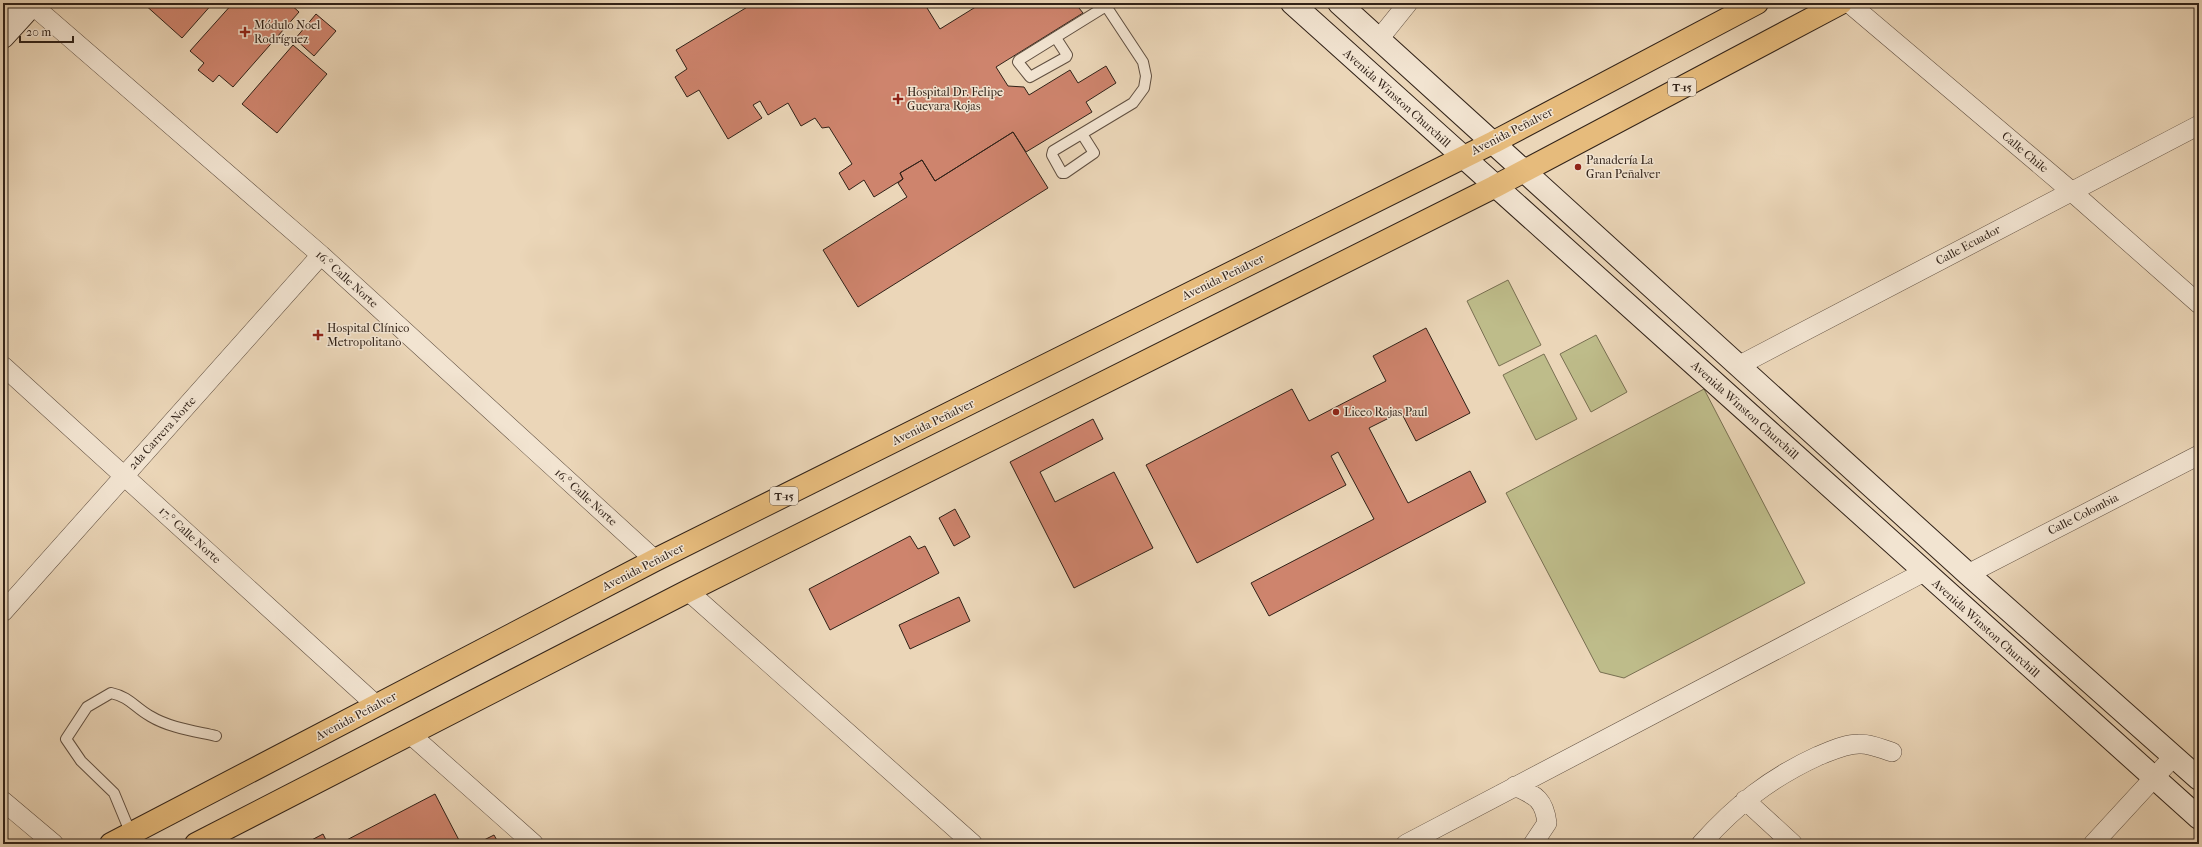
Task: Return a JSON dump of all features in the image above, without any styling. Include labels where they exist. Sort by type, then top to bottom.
[{"type":"main road","name":"Avenida Peñalver","points":[[111,844],[656,560],[1494,142],[1757,3]]},
{"type":"main road","name":"T-15","points":[[196,844],[688,591],[1494,187],[1841,3]]},
{"type":"street","points":[[3,8],[7,3]]},
{"type":"street","name":"Avenida Winston Churchill","points":[[1292,3],[1494,187],[2199,818]]},
{"type":"street","points":[[1339,3],[1494,142],[1522,171],[1968,574],[2199,779]]},
{"type":"street","points":[[1379,39],[1408,3]]},
{"type":"street","name":"Calle Chile","points":[[1849,3],[2071,192],[2199,304]]},
{"type":"street","points":[[3,37],[32,4]]},
{"type":"street","name":"16.° Calle Norte","points":[[32,4],[320,255],[656,560]]},
{"type":"street","name":"Calle Ecuador","points":[[1738,366],[2199,125]]},
{"type":"street","name":"2da Carrera Norte","points":[[3,612],[320,255]]},
{"type":"street","name":"17.° Calle Norte","points":[[3,366],[125,475],[376,705]]},
{"type":"street","name":"Calle Colombia","points":[[1968,574],[2199,455]]},
{"type":"street","points":[[1406,844],[1924,572]]},
{"type":"street","points":[[688,591],[972,844]]},
{"type":"street","points":[[410,734],[534,844]]},
{"type":"street","points":[[1701,844],[1721,822],[1762,786],[1797,766],[1835,748],[1860,744],[1892,752]]},
{"type":"street","points":[[2093,844],[2174,756]]},
{"type":"street","points":[[1515,786],[1535,795],[1545,809],[1547,823],[1533,844]]},
{"type":"street","points":[[1745,800],[1793,844]]},
{"type":"street","points":[[3,801],[54,844]]},
{"type":"lane","points":[[1056,38],[1067,55],[1066,57],[1030,77],[1018,62],[1019,60],[1109,5],[1143,62],[1146,76],[1144,88],[1133,103],[1082,134]]},
{"type":"lane","points":[[131,834],[114,793],[81,760],[66,739],[87,707],[111,693],[124,696],[150,716],[169,725],[216,736]]},
{"type":"shaded area","points":[[1508,280],[1541,345],[1499,366],[1467,301]]},
{"type":"shaded area","points":[[1596,335],[1627,392],[1591,412],[1560,354]]},
{"type":"shaded area","points":[[1544,354],[1577,419],[1536,440],[1503,375]]},
{"type":"shaded area","points":[[1704,389],[1805,583],[1624,678],[1600,672],[1506,493]]},
{"type":"building","points":[[143,3],[213,3],[182,38]]},
{"type":"building","name":"Módulo Noel Rodríguez","points":[[233,3],[289,3],[299,12],[233,87],[219,75],[213,82],[198,70],[204,63],[190,51]]},
{"type":"building","name":"Hospital Dr. Felipe Guevara Rojas","points":[[754,3],[924,3],[940,29],[982,3],[1087,3],[1079,8],[1083,13],[996,67],[1008,86],[1024,87],[1029,95],[1070,70],[1078,83],[1106,66],[1116,83],[1086,102],[1092,112],[1026,152],[1013,132],[935,181],[922,160],[900,173],[903,179],[874,197],[864,180],[849,190],[839,173],[852,164],[829,127],[822,128],[815,118],[801,126],[788,103],[768,115],[760,101],[753,105],[762,118],[728,139],[699,90],[687,97],[675,77],[687,69],[676,50]]},
{"type":"building","points":[[316,14],[336,31],[314,56],[295,39]]},
{"type":"building","points":[[293,45],[327,74],[277,133],[242,104]]},
{"type":"building","points":[[1013,132],[1048,188],[858,307],[823,250],[907,197],[898,183],[903,179],[900,173],[922,160],[935,181]]},
{"type":"building","points":[[1426,328],[1470,413],[1416,441],[1401,412],[1369,428],[1408,503],[1470,471],[1486,502],[1269,616],[1251,583],[1374,519],[1338,452],[1331,456],[1346,485],[1197,563],[1146,465],[1292,389],[1309,421],[1386,381],[1373,356]]},
{"type":"building","points":[[1093,419],[1103,439],[1040,472],[1055,502],[1114,472],[1153,548],[1074,588],[1010,462]]},
{"type":"building","points":[[955,509],[970,537],[954,546],[939,518]]},
{"type":"building","points":[[910,536],[918,549],[925,546],[939,573],[830,630],[809,589]]},
{"type":"building","points":[[959,597],[970,621],[910,649],[899,625]]},
{"type":"building","points":[[435,794],[461,844],[339,844]]},
{"type":"building","points":[[323,834],[328,844],[304,844]]},
{"type":"building","points":[[494,835],[499,844],[476,844]]},
{"type":"place","name":"Módulo Noel Rodríguez","points":[[245,32]]},
{"type":"place","name":"Hospital Dr. Felipe Guevara Rojas","points":[[898,99]]},
{"type":"place","name":"Panadería La Gran Peñalver","points":[[1578,167]]},
{"type":"place","name":"Hospital Clínico Metropolitano","points":[[318,335]]},
{"type":"place","name":"Liceo Rojas Paul","points":[[1336,412]]}]
